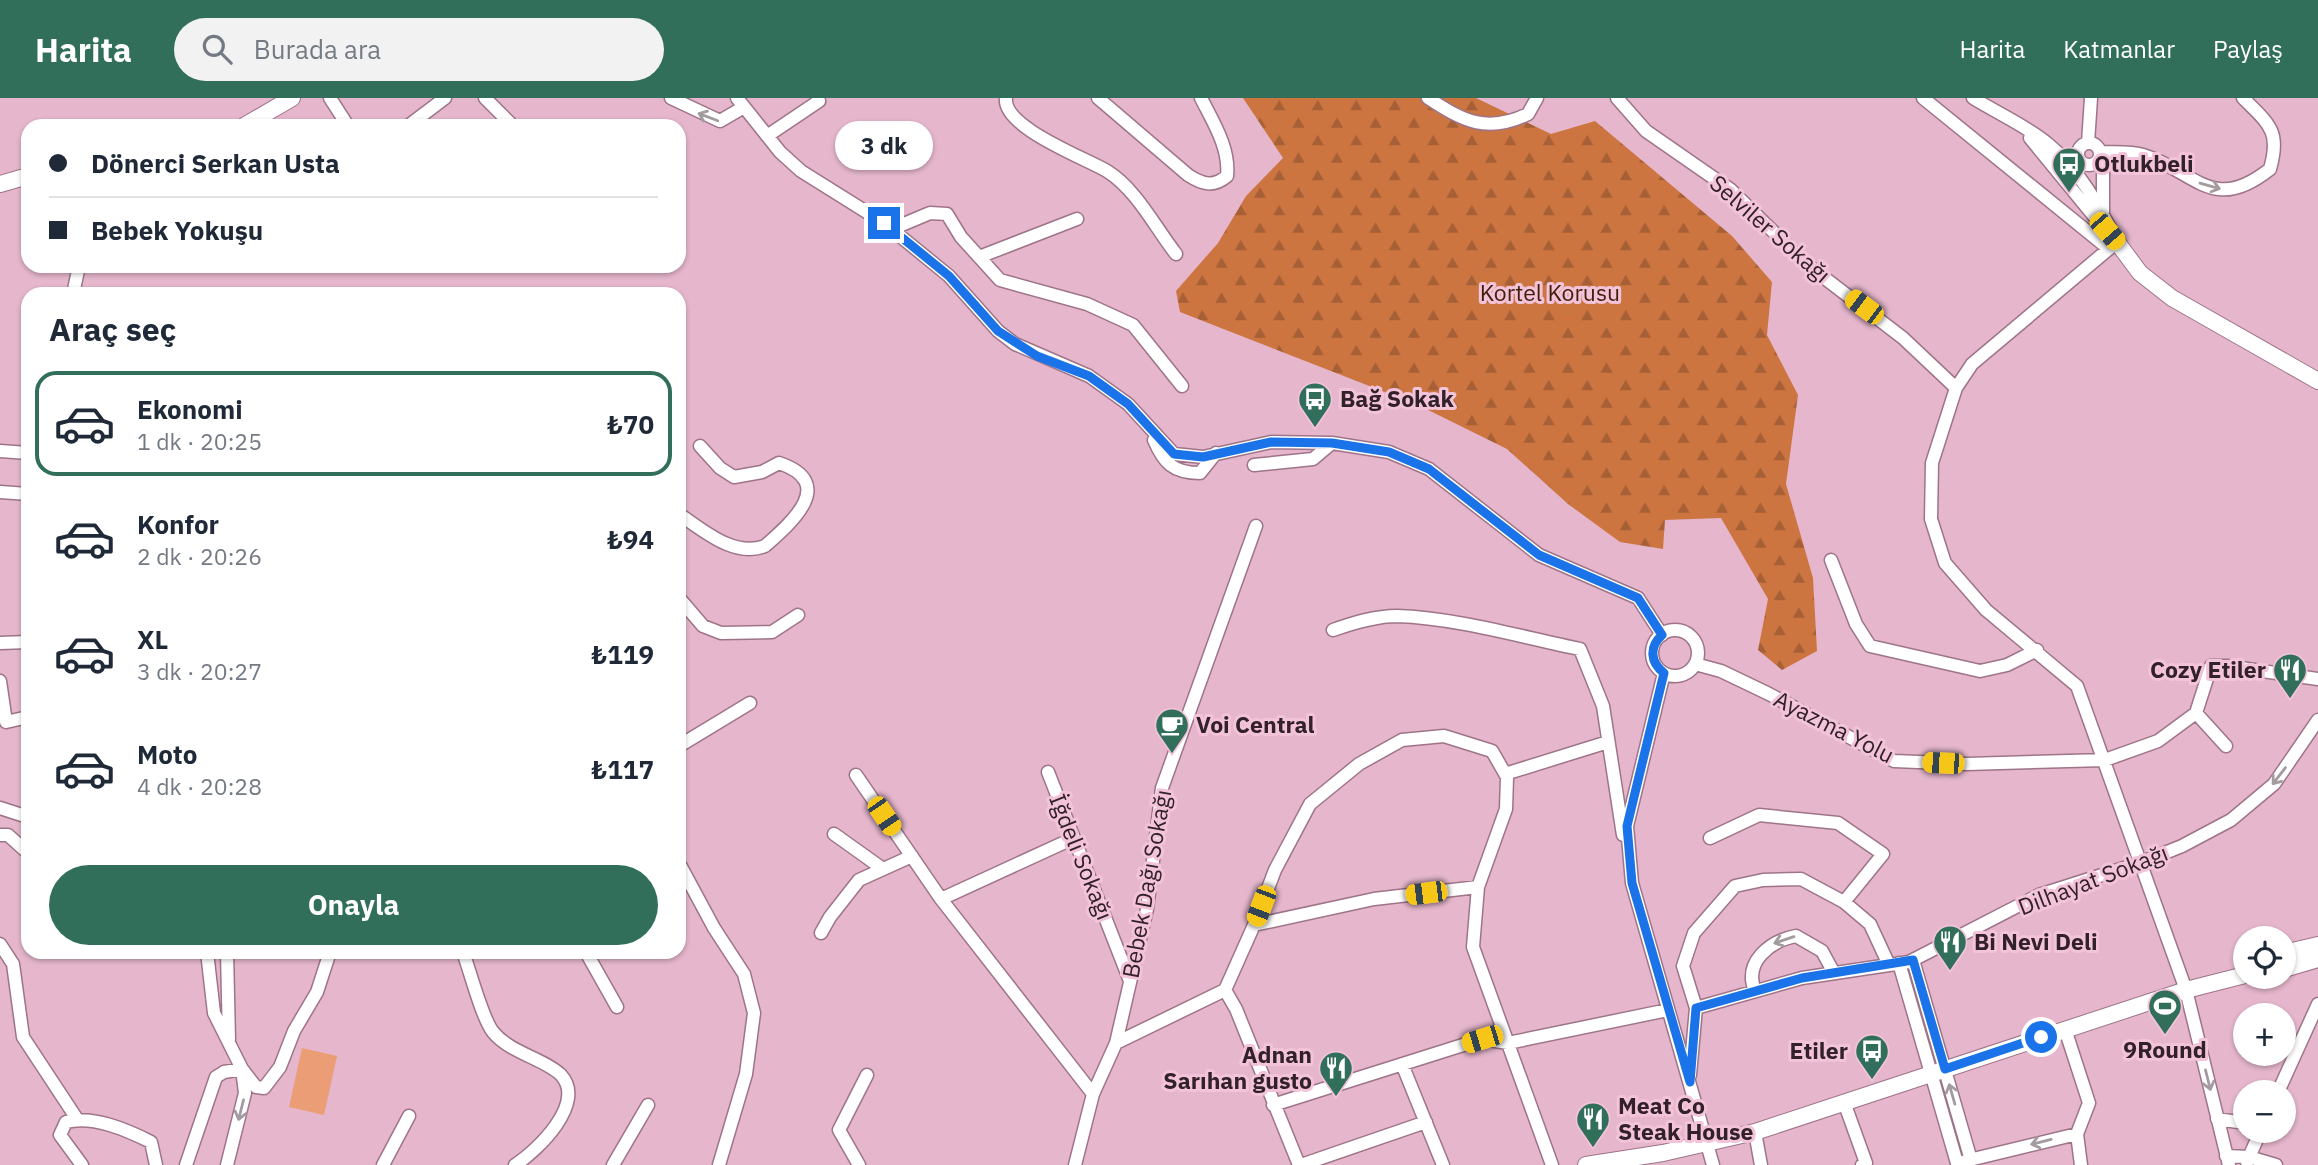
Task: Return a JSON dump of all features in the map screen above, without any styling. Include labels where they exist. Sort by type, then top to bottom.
[{"type":"main road","points":[[256,119],[292,98]]},
{"type":"main road","points":[[0,184],[21,178]]},
{"type":"main road","points":[[2113,246],[2140,273],[2172,298],[2318,381]]},
{"type":"main road","points":[[2296,950],[2318,945]]},
{"type":"main road","points":[[2296,965],[2318,959]]},
{"type":"main road","points":[[1586,1165],[1755,1132],[2233,975]]},
{"type":"street","points":[[330,98],[344,119]]},
{"type":"street","points":[[417,119],[445,98]]},
{"type":"street","points":[[485,98],[506,119]]},
{"type":"street","points":[[671,98],[720,121],[740,102],[767,136],[801,170],[892,229],[949,276],[998,331],[1015,344],[1089,376],[1128,404],[1149,426],[1163,460],[1176,471],[1200,473],[1216,453],[1271,442],[1332,443],[1389,452],[1429,469],[1539,555],[1638,598],[1662,635]]},
{"type":"street","points":[[767,136],[819,101],[818,98]]},
{"type":"street","points":[[1098,98],[1188,175],[1202,184],[1211,184],[1227,176],[1228,166],[1226,151],[1201,98]]},
{"type":"street","points":[[1428,98],[1475,123],[1494,126],[1509,124],[1528,114],[1537,98]]},
{"type":"street","name":"Selviler Sokağı","points":[[1617,98],[1646,131],[1731,190],[1805,262],[1903,338],[1956,388]]},
{"type":"street","points":[[1923,98],[2113,246]]},
{"type":"street","points":[[1973,98],[2047,142],[2103,212]]},
{"type":"street","points":[[2091,98],[2084,147],[2079,158],[2084,163],[2118,153],[2142,154],[2215,189],[2238,190],[2270,169],[2276,150],[2272,127],[2243,98]]},
{"type":"street","points":[[1004,100],[1032,132],[1108,172],[1124,186],[1176,254]]},
{"type":"street","points":[[2069,171],[2084,147]]},
{"type":"street","points":[[2084,147],[2097,147],[2097,158]]},
{"type":"street","points":[[2113,246],[2103,212],[2101,180],[2104,168],[2118,153]]},
{"type":"street","points":[[2069,171],[2097,158]]},
{"type":"street","points":[[2069,171],[2113,246]]},
{"type":"street","points":[[892,229],[942,211],[1000,280],[1077,300],[1133,325],[1182,386]]},
{"type":"street","points":[[979,257],[1077,219]]},
{"type":"street","points":[[2113,246],[1972,364],[1956,388],[1932,463],[1931,519],[1945,563],[1986,610],[2077,685],[2186,990],[2227,1160],[2276,1165]]},
{"type":"street","points":[[1254,465],[1313,459],[1332,443]]},
{"type":"street","points":[[686,518],[733,547],[756,550],[765,546],[805,506],[808,487],[798,470],[779,463],[762,472],[734,477],[720,468],[700,446]]},
{"type":"street","points":[[0,452],[21,453]]},
{"type":"street","points":[[0,492],[21,494]]},
{"type":"street","name":"Bebek Dağı Sokağı","points":[[1075,1165],[1093,1094],[1116,1043],[1147,909],[1162,788],[1256,527]]},
{"type":"street","points":[[1831,560],[1856,624],[1870,646],[1980,670],[2007,665],[2037,650]]},
{"type":"street","points":[[686,606],[703,626],[721,634],[772,632],[798,615]]},
{"type":"street","points":[[1333,630],[1360,621],[1395,616],[1435,621],[1580,649],[1603,706],[1632,883],[1713,1165]]},
{"type":"street","points":[[1632,883],[1627,826],[1664,673],[1653,656],[1653,648],[1662,635],[1676,631],[1692,639],[1698,653],[1695,664],[1682,675],[1664,673]]},
{"type":"street","points":[[0,643],[21,642]]},
{"type":"street","name":"Ayazma Yolu","points":[[1695,664],[1720,671],[1769,694],[1894,761],[2021,764],[2105,760],[2158,741],[2196,713]]},
{"type":"street","points":[[2226,746],[2196,713],[2211,666],[2318,679]]},
{"type":"street","points":[[0,681],[6,722],[21,719]]},
{"type":"street","points":[[686,742],[750,703]]},
{"type":"street","name":"Dilhayat Sokağı","points":[[1696,1008],[1834,973],[1902,962],[2039,895],[2140,863],[2231,820],[2274,784],[2318,720]]},
{"type":"street","points":[[1116,1043],[1225,990],[1275,870],[1310,804],[1359,764],[1402,740],[1444,736],[1492,751],[1505,774],[1506,809],[1478,887],[1473,947],[1552,1165]]},
{"type":"street","points":[[1505,774],[1608,742]]},
{"type":"street","name":"İğdeli Sokağı","points":[[1048,772],[1130,981]]},
{"type":"street","points":[[856,775],[941,899],[1093,1094]]},
{"type":"street","points":[[0,808],[21,815]]},
{"type":"street","points":[[1710,838],[1759,815],[1838,823],[1883,853],[1844,902]]},
{"type":"street","points":[[834,834],[883,869]]},
{"type":"street","points":[[0,835],[8,835],[21,847]]},
{"type":"street","points":[[941,899],[1074,838]]},
{"type":"street","points":[[821,933],[830,916],[859,880],[912,856]]},
{"type":"street","points":[[686,876],[714,928],[744,974],[754,1013],[746,1073],[719,1165]]},
{"type":"street","points":[[1690,1082],[1696,1008],[1683,965],[1695,933],[1735,886],[1763,880],[1801,879],[1844,902],[1870,924],[1902,962],[1970,1160]]},
{"type":"street","points":[[1254,925],[1374,899],[1478,887]]},
{"type":"street","points":[[1755,991],[1751,981],[1755,966],[1766,947],[1782,939],[1796,936],[1822,951],[1834,973]]},
{"type":"street","points":[[0,944],[13,964],[23,1037],[77,1119]]},
{"type":"street","points":[[208,959],[214,1013],[242,1069],[256,1087],[264,1088],[280,1067],[294,1031],[317,992],[328,959]]},
{"type":"street","points":[[227,959],[229,1040]]},
{"type":"street","points":[[466,959],[493,1032],[519,1053],[561,1075],[568,1090],[566,1112],[528,1157],[515,1165]]},
{"type":"street","points":[[590,959],[617,1007]]},
{"type":"street","points":[[1225,990],[1236,1009],[1273,1105],[1300,1165],[1426,1122]]},
{"type":"street","points":[[2283,1080],[2318,1003]]},
{"type":"street","points":[[1273,1105],[1482,1039],[1508,1043],[1668,1010]]},
{"type":"street","points":[[2065,1029],[2090,1103],[2077,1134],[2081,1165]]},
{"type":"street","points":[[1402,1064],[1443,1165]]},
{"type":"street","points":[[186,1165],[216,1077],[224,1072],[242,1069]]},
{"type":"street","points":[[227,1165],[245,1093],[242,1069]]},
{"type":"street","points":[[1938,1072],[1954,1164],[2077,1134]]},
{"type":"street","points":[[859,1165],[839,1130],[867,1075]]},
{"type":"street","points":[[1844,1102],[1866,1163],[1862,1165]]},
{"type":"street","points":[[613,1165],[648,1105]]},
{"type":"street","points":[[383,1165],[409,1116]]},
{"type":"street","points":[[82,1165],[60,1135],[66,1122],[77,1119],[130,1132],[151,1142],[156,1165]]},
{"type":"street","points":[[2217,1119],[2233,1121]]},
{"type":"street","points":[[1755,1132],[1761,1165]]},
{"type":"street","points":[[2247,1161],[2255,1143]]},
{"type":"shaded area","points":[[302,1048],[337,1056],[324,1115],[289,1107]]},
{"type":"green space","name":"Kortel Korusu","points":[[1243,98],[1476,98],[1551,134],[1595,121],[1732,236],[1772,282],[1767,335],[1798,395],[1786,484],[1813,578],[1817,651],[1782,670],[1758,650],[1768,599],[1721,518],[1665,520],[1663,549],[1620,542],[1568,504],[1507,449],[1418,405],[1180,312],[1176,291],[1218,243],[1246,196],[1283,158]]},
{"type":"place","name":"Otlukbeli","points":[[2069,194]]},
{"type":"place","name":"Bağ Sokak","points":[[1315,429]]},
{"type":"place","name":"Cozy Etiler","points":[[2290,700]]},
{"type":"place","name":"Voi Central","points":[[1172,755]]},
{"type":"place","name":"Bi Nevi Deli","points":[[1950,972]]},
{"type":"place","name":"9Round","points":[[2165,1036]]},
{"type":"place","name":"Etiler","points":[[1872,1081]]},
{"type":"place","name":"Adnan Sarıhan gusto","points":[[1336,1098]]},
{"type":"place","name":"Meat Co Steak House","points":[[1593,1149]]},
{"type":"route","points":[[884,223],[949,276],[998,331],[1037,356],[1089,376],[1128,404],[1174,454],[1203,457],[1271,442],[1332,443],[1389,452],[1429,469],[1539,555],[1586,573],[1638,598],[1662,635],[1656,640],[1653,656],[1655,664],[1664,673],[1627,826],[1632,883],[1690,1082],[1696,1008],[1802,978],[1913,960],[1945,1069],[2041,1037]]}]
